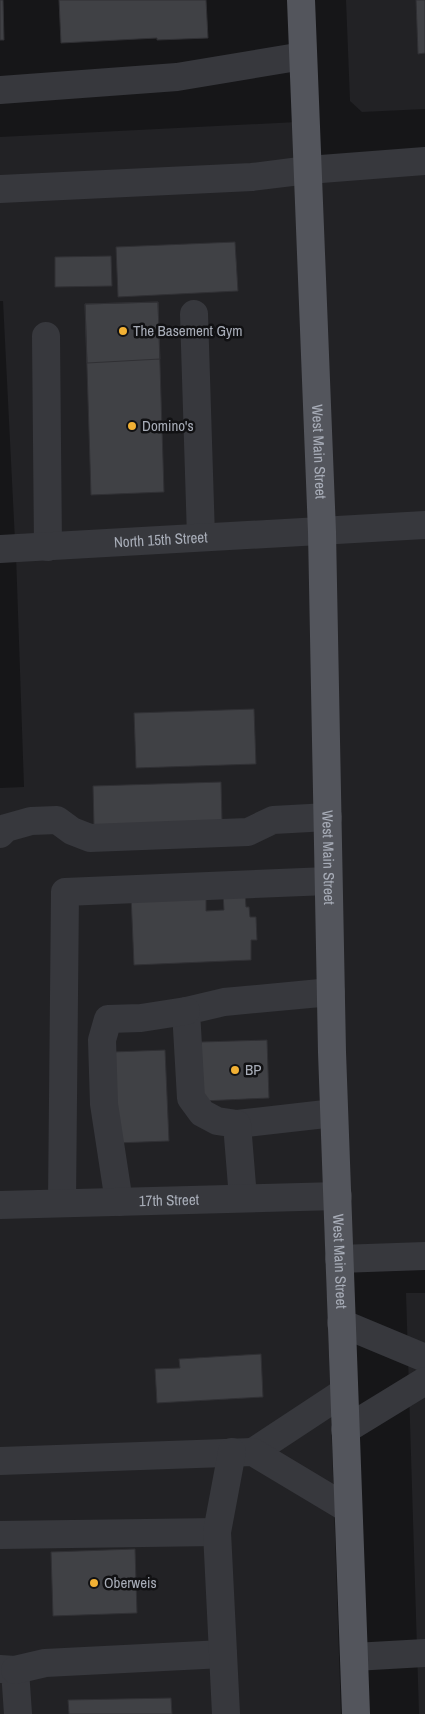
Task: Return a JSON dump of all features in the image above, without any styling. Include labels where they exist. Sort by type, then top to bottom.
[{"type":"main road","name":"West Main Street","points":[[301,0],[322,532],[334,1112],[356,1714]]},
{"type":"street","points":[[0,90],[177,77],[303,56]]},
{"type":"street","points":[[0,189],[252,177],[308,170],[425,161]]},
{"type":"street","points":[[194,314],[201,538]]},
{"type":"street","points":[[46,336],[48,547]]},
{"type":"street","name":"North 15th Street","points":[[0,549],[425,525]]},
{"type":"street","points":[[0,834],[6,828],[31,821],[57,820],[72,832],[90,838],[248,832],[274,820],[328,817]]},
{"type":"street","points":[[62,1203],[66,892],[328,881]]},
{"type":"street","points":[[119,1202],[104,1104],[102,1040],[108,1019],[141,1018],[186,1011],[224,1002],[331,992]]},
{"type":"street","points":[[186,1011],[190,1098],[202,1113],[218,1121],[237,1124],[334,1112]]},
{"type":"street","points":[[237,1124],[243,1198]]},
{"type":"street","name":"17th Street","points":[[0,1205],[338,1196]]},
{"type":"street","points":[[339,1259],[425,1256]]},
{"type":"street","points":[[341,1323],[425,1358]]},
{"type":"street","points":[[345,1430],[425,1381]]},
{"type":"street","points":[[0,1461],[242,1452],[344,1392]]},
{"type":"street","points":[[242,1452],[348,1509]]},
{"type":"street","points":[[226,1714],[217,1532],[242,1452]]},
{"type":"street","points":[[0,1535],[217,1532]]},
{"type":"street","points":[[354,1657],[425,1653]]},
{"type":"street","points":[[18,1714],[8,1670],[45,1663],[223,1654]]},
{"type":"shaded area","points":[[346,0],[425,0],[425,109],[362,112],[350,101]]},
{"type":"shaded area","points":[[297,122],[313,527],[15,541],[3,301],[0,301],[0,137]]},
{"type":"shaded area","points":[[425,172],[425,1246],[351,1248],[320,180]]},
{"type":"shaded area","points":[[314,539],[329,1189],[0,1197],[0,788],[24,787],[16,555]]},
{"type":"shaded area","points":[[324,1207],[341,1714],[0,1714],[0,1217]]},
{"type":"shaded area","points":[[406,1293],[425,1293],[425,1714],[419,1714]]},
{"type":"building","points":[[0,0],[3,0],[4,40],[0,40]]},
{"type":"building","points":[[59,0],[206,0],[208,38],[157,40],[157,38],[61,43]]},
{"type":"building","points":[[416,0],[425,0],[425,53],[418,54]]},
{"type":"building","points":[[235,242],[238,291],[118,297],[116,247]]},
{"type":"building","points":[[111,256],[112,286],[55,287],[55,257]]},
{"type":"building","points":[[158,302],[164,492],[91,495],[85,304]]},
{"type":"building","name":"The Basement Gym","points":[[158,302],[160,359],[87,363],[85,304]]},
{"type":"building","points":[[254,709],[256,764],[136,768],[134,713]]},
{"type":"building","points":[[221,782],[222,821],[94,826],[93,786]]},
{"type":"building","points":[[206,892],[206,911],[224,910],[223,893],[245,893],[246,907],[249,907],[250,917],[256,917],[257,940],[251,940],[251,960],[134,965],[131,895]]},
{"type":"building","name":"BP","points":[[267,1040],[269,1098],[203,1101],[201,1042]]},
{"type":"building","points":[[165,1050],[169,1141],[116,1143],[113,1052]]},
{"type":"building","points":[[261,1354],[263,1397],[157,1403],[155,1369],[180,1368],[179,1359]]},
{"type":"building","name":"Oberweis","points":[[135,1549],[137,1613],[53,1616],[51,1552]]},
{"type":"building","points":[[171,1698],[172,1714],[69,1714],[68,1700]]},
{"type":"place","name":"The Basement Gym","points":[[123,331]]},
{"type":"place","name":"Domino's","points":[[132,426]]},
{"type":"place","name":"BP","points":[[235,1070]]},
{"type":"place","name":"Oberweis","points":[[94,1583]]}]
